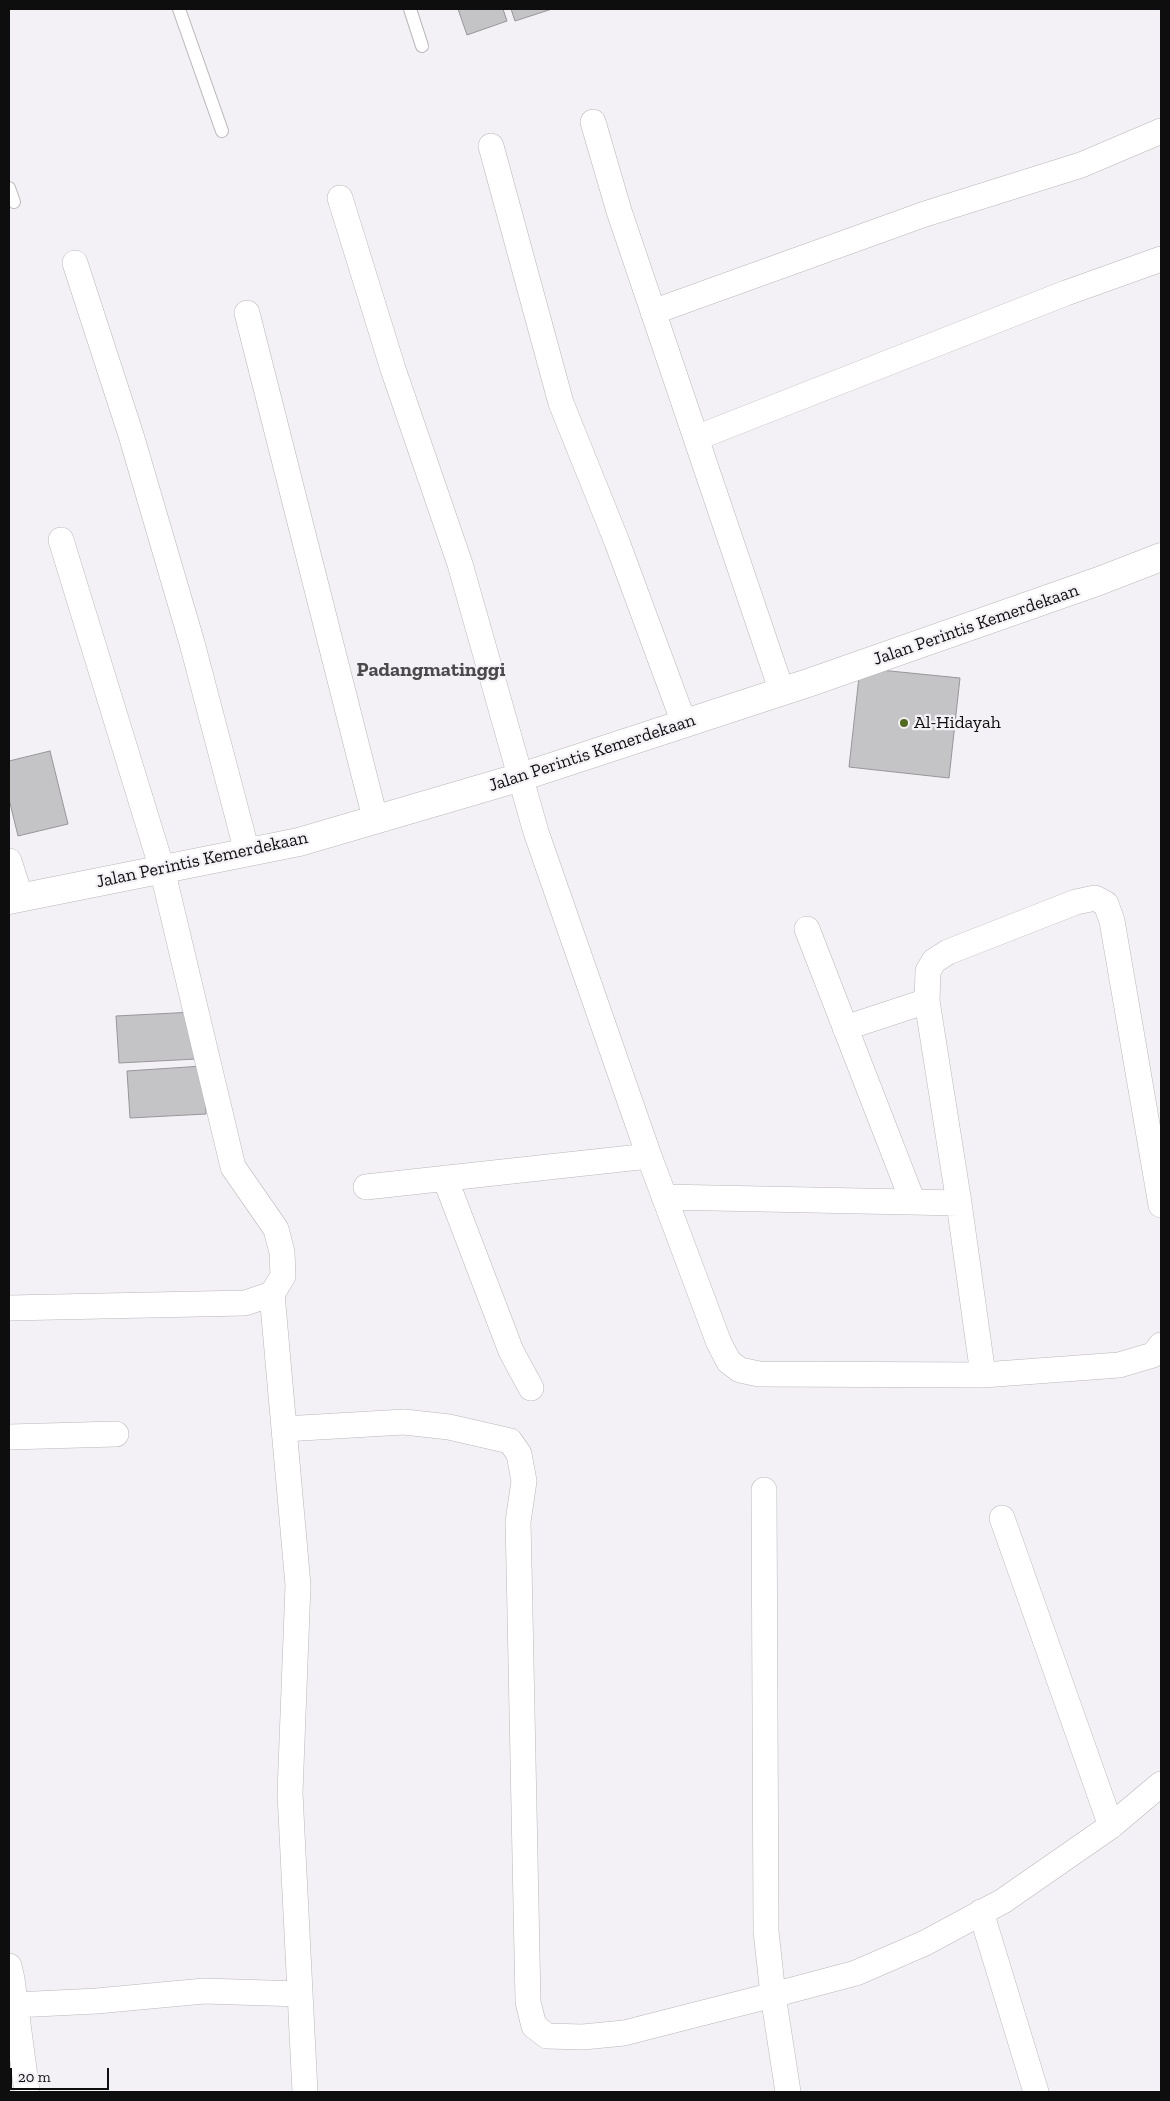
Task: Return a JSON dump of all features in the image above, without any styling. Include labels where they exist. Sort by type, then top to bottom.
[{"type":"street","points":[[593,122],[619,211],[782,692]]},
{"type":"street","points":[[653,312],[924,214],[1081,165],[1161,131]]},
{"type":"street","points":[[491,146],[561,403],[617,542],[684,723]]},
{"type":"street","points":[[340,198],[393,368],[460,564],[536,832],[664,1198],[719,1343],[729,1362],[740,1370],[759,1374],[983,1375],[1119,1365],[1153,1355],[1161,1345]]},
{"type":"street","points":[[696,438],[1161,259]]},
{"type":"street","points":[[75,263],[131,435],[192,643],[247,852]]},
{"type":"street","points":[[246,313],[375,818]]},
{"type":"street","points":[[61,540],[162,869],[233,1167],[276,1230],[282,1252],[283,1276],[272,1294],[298,1586],[290,1793],[305,2092]]},
{"type":"street","name":"Jalan Perintis Kemerdekaan","points":[[15,899],[299,842],[375,818],[521,777],[782,692],[1099,581],[1161,557]]},
{"type":"street","points":[[9,861],[15,899]]},
{"type":"street","points":[[983,1375],[959,1203],[927,1001],[928,971],[934,960],[948,952],[1076,902],[1096,898],[1106,904],[1112,921],[1161,1205]]},
{"type":"street","points":[[807,929],[913,1202]]},
{"type":"street","points":[[845,1028],[927,1001]]},
{"type":"street","points":[[366,1187],[649,1156]]},
{"type":"street","points":[[445,1178],[511,1351],[530,1388]]},
{"type":"street","points":[[664,1198],[959,1203]]},
{"type":"street","points":[[9,1308],[245,1303],[272,1294]]},
{"type":"street","points":[[284,1429],[404,1422],[449,1426],[510,1441],[519,1454],[524,1482],[518,1522],[528,2002],[534,2026],[547,2036],[583,2037],[624,2033],[856,1973],[925,1943],[1003,1901],[1112,1826],[1161,1784]]},
{"type":"street","points":[[9,1437],[116,1434]]},
{"type":"street","points":[[764,1490],[766,1931],[773,1995],[788,2092]]},
{"type":"street","points":[[1002,1518],[1112,1826]]},
{"type":"street","points":[[981,1912],[1036,2092]]},
{"type":"street","points":[[9,1966],[27,2092]]},
{"type":"street","points":[[15,2005],[97,2001],[204,1991],[300,1994]]},
{"type":"lane","points":[[179,9],[222,131]]},
{"type":"lane","points":[[410,9],[422,46]]},
{"type":"lane","points":[[9,188],[14,202]]},
{"type":"building","points":[[458,9],[503,9],[507,21],[467,35]]},
{"type":"building","points":[[511,9],[552,9],[515,21]]},
{"type":"building","name":"Al-Hidayah","points":[[860,668],[960,678],[949,778],[849,767]]},
{"type":"building","points":[[50,751],[68,824],[18,836],[9,799],[9,761]]},
{"type":"building","points":[[194,1012],[196,1059],[119,1063],[116,1016]]},
{"type":"building","points":[[203,1066],[206,1114],[130,1118],[127,1071]]},
{"type":"place","name":"Al-Hidayah","points":[[904,723]]},
{"type":"district","name":"Padangmatinggi","points":[[431,670]]}]
